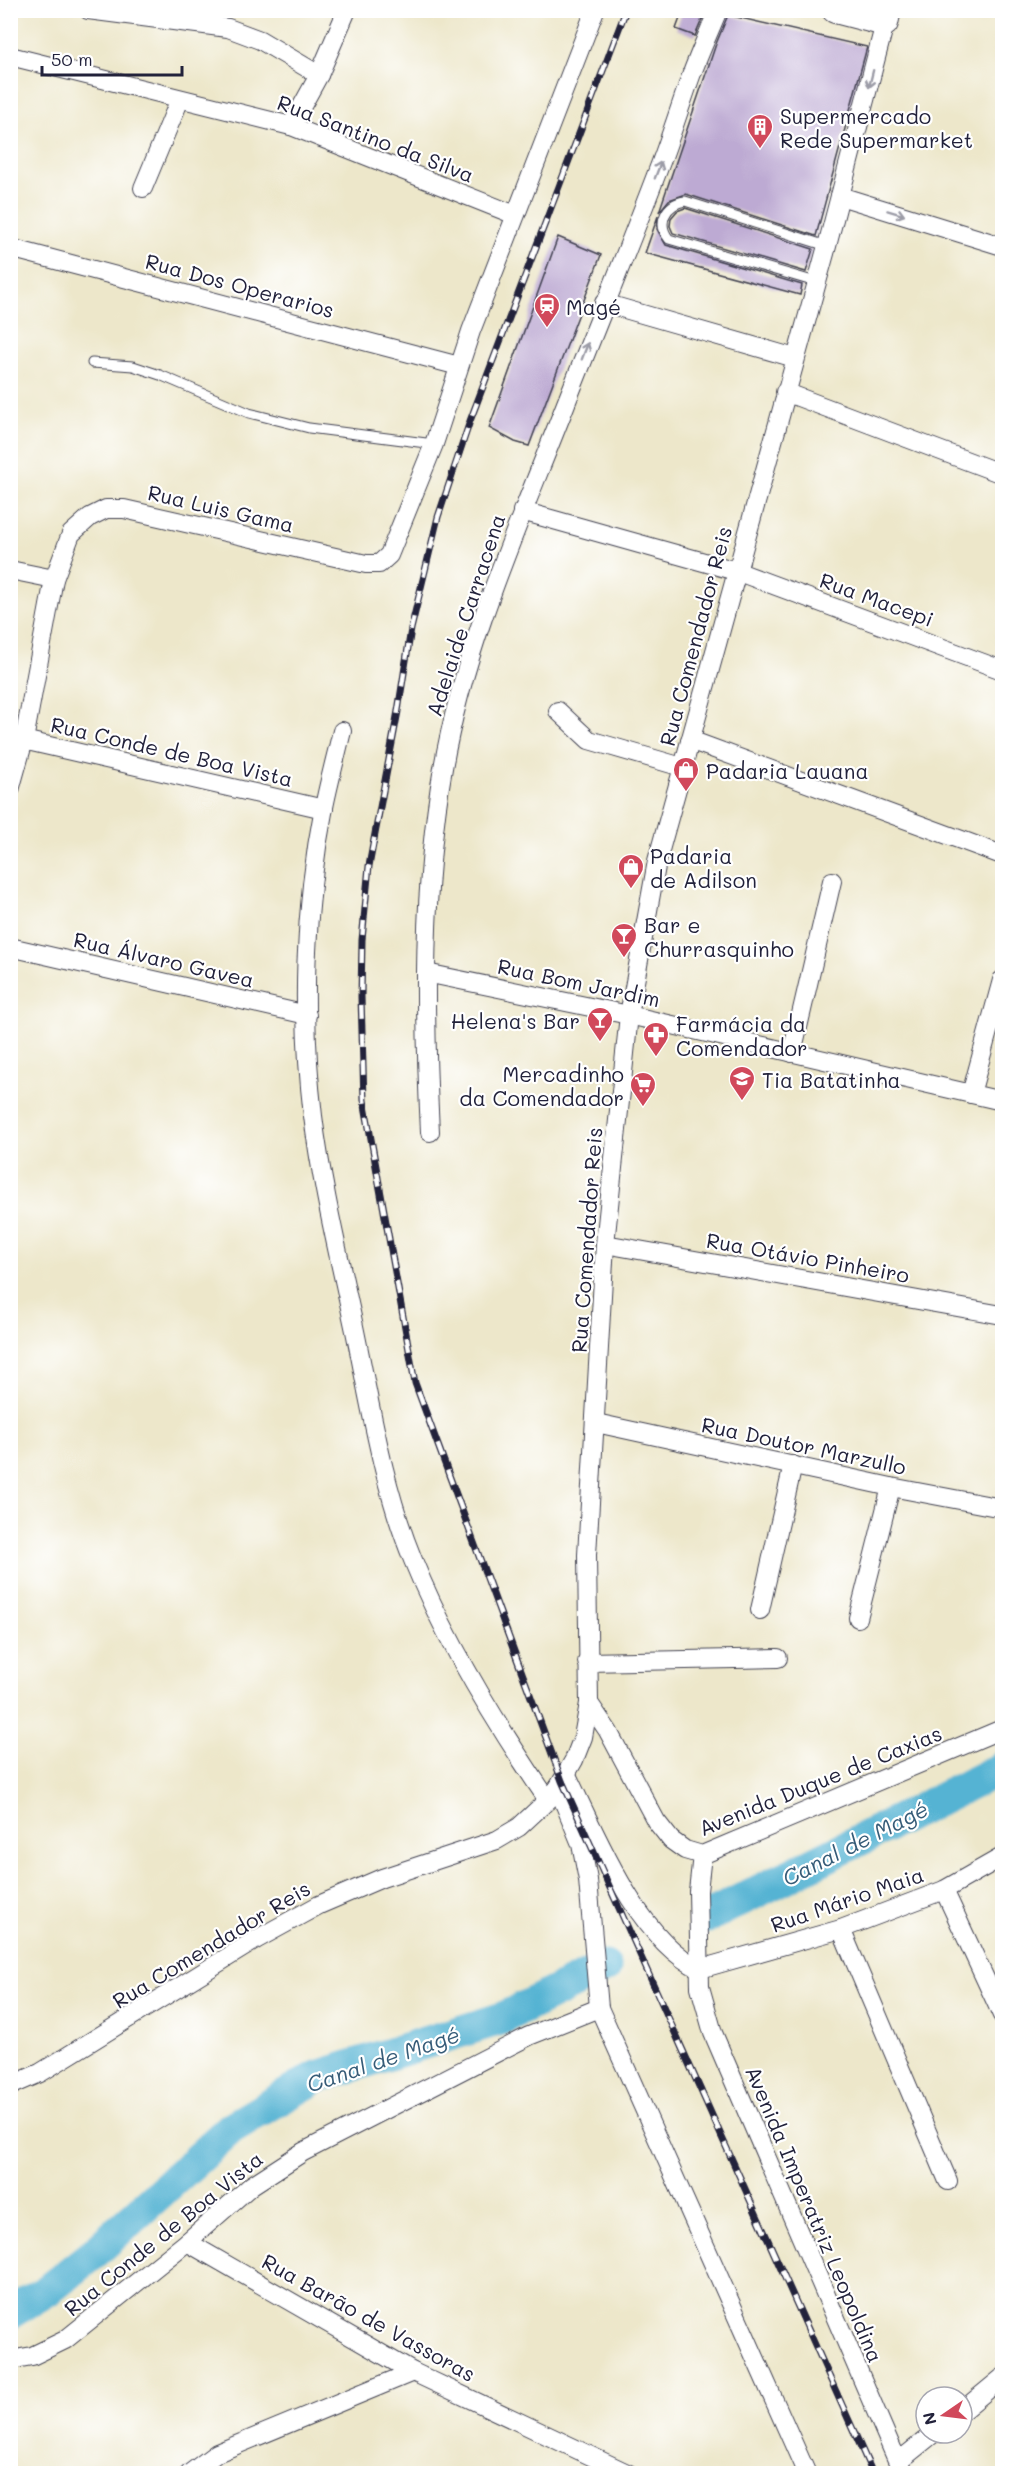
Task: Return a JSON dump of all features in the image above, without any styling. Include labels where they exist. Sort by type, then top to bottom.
[{"type":"main road","points":[[835,10],[887,17]]},
{"type":"street","points":[[88,10],[228,28],[260,40],[320,75]]},
{"type":"street","points":[[291,126],[320,75],[347,10]]},
{"type":"street","name":"Rua Luis Gama","points":[[10,790],[17,739],[54,579],[71,534],[90,517],[106,509],[124,509],[366,564],[380,564],[389,555],[396,543],[434,444],[471,331],[595,10]]},
{"type":"street","name":"Adelaide Carracena","points":[[430,1132],[426,973],[433,844],[443,769],[464,678],[491,594],[522,511],[659,168],[692,73],[718,10]]},
{"type":"street","name":"Rua Comendador Reis","points":[[10,2086],[40,2073],[256,1939],[319,1905],[382,1878],[496,1840],[519,1827],[557,1787],[583,1737],[589,1703],[587,1555],[605,1244],[629,1015],[657,861],[827,246],[887,17]]},
{"type":"street","name":"Rua Santino da Silva","points":[[10,57],[291,126],[515,215]]},
{"type":"street","points":[[143,188],[180,99]]},
{"type":"street","points":[[840,196],[1002,246]]},
{"type":"street","name":"Rua Dos Operarios","points":[[10,248],[459,366]]},
{"type":"street","points":[[604,303],[795,358]]},
{"type":"street","points":[[785,392],[1002,474]]},
{"type":"street","name":"Rua Macepi","points":[[522,511],[736,571],[1002,670]]},
{"type":"street","points":[[10,570],[54,579]]},
{"type":"street","points":[[558,711],[589,740],[682,767]]},
{"type":"street","points":[[342,731],[324,809],[311,911],[307,1015],[310,1084],[315,1129],[383,1467],[412,1559],[445,1627],[510,1744],[557,1787],[639,1911],[682,1960],[700,1969]]},
{"type":"street","name":"Rua Conde de Boa Vista","points":[[17,739],[324,809]]},
{"type":"street","points":[[690,740],[1002,855]]},
{"type":"street","points":[[792,1053],[832,881]]},
{"type":"street","name":"Rua Álvaro Gavea","points":[[10,947],[307,1015]]},
{"type":"street","name":"Rua Bom Jardim","points":[[426,973],[629,1015],[1002,1101]]},
{"type":"street","points":[[971,1094],[1002,980]]},
{"type":"street","name":"Rua Otávio Pinheiro","points":[[605,1244],[1002,1315]]},
{"type":"street","name":"Rua Doutor Marzullo","points":[[596,1423],[891,1487],[1002,1508]]},
{"type":"street","points":[[760,1610],[793,1465]]},
{"type":"street","points":[[858,1618],[891,1487]]},
{"type":"street","points":[[587,1662],[778,1659]]},
{"type":"street","name":"Avenida Duque de Caxias","points":[[589,1703],[608,1731],[656,1821],[671,1840],[685,1850],[702,1855],[1002,1729]]},
{"type":"street","points":[[557,1787],[581,1844],[592,1911],[599,2008],[807,2474]]},
{"type":"street","name":"Avenida Imperatriz Leopoldina","points":[[702,1855],[698,1891],[700,1987],[712,2033],[901,2468]]},
{"type":"street","name":"Rua Mário Maia","points":[[700,1969],[842,1929],[944,1890],[1002,1857]]},
{"type":"street","points":[[944,1890],[1002,2015]]},
{"type":"street","points":[[842,1929],[948,2181]]},
{"type":"street","name":"Rua Conde de Boa Vista","points":[[10,2360],[33,2356],[65,2340],[187,2242],[252,2185],[303,2152],[529,2036],[599,2008]]},
{"type":"street","name":"Rua Barão de Vassoras","points":[[187,2242],[413,2372],[629,2474]]},
{"type":"street","points":[[189,2474],[217,2453],[413,2372]]},
{"type":"street","points":[[974,2400],[1002,2378]]},
{"type":"street","points":[[901,2468],[923,2445]]},
{"type":"lane","points":[[816,282],[669,239],[664,233],[663,225],[669,207],[674,202],[686,201],[827,246]]},
{"type":"lane","points":[[92,363],[142,369],[249,413],[309,428],[434,444]]},
{"type":"building","points":[[683,10],[706,10],[695,36],[676,29]]},
{"type":"building","name":"Supermercado Rede Supermarket","points":[[728,15],[867,47],[816,236],[686,194],[669,200],[659,212]]},
{"type":"building","points":[[685,208],[813,249],[806,272],[673,233],[670,226],[671,218],[677,211]]},
{"type":"building","points":[[658,216],[657,229],[666,245],[802,285],[800,295],[645,253]]},
{"type":"building","points":[[558,237],[601,255],[529,446],[515,442],[489,428]]},
{"type":"waterway","name":"Canal de Magé","points":[[707,1917],[1002,1768]]},
{"type":"waterway","name":"Canal de Magé","points":[[10,2313],[48,2290],[93,2254],[231,2128],[317,2077],[503,2018],[605,1967]]},
{"type":"railway","points":[[626,10],[470,421],[438,517],[411,629],[369,866],[362,940],[364,1100],[415,1383],[562,1781],[873,2474]]},
{"type":"place","name":"Supermercado Rede Supermarket","points":[[760,150]]},
{"type":"place","name":"Magé","points":[[547,329]]},
{"type":"place","name":"Padaria Lauana","points":[[686,793]]},
{"type":"place","name":"Padaria de Adilson","points":[[631,890]]},
{"type":"place","name":"Bar e Churrasquinho","points":[[624,959]]},
{"type":"place","name":"Helena's Bar","points":[[600,1043]]},
{"type":"place","name":"Farmácia da Comendador","points":[[656,1058]]},
{"type":"place","name":"Tia Batatinha","points":[[742,1102]]},
{"type":"place","name":"Mercadinho da Comendador","points":[[643,1108]]}]
